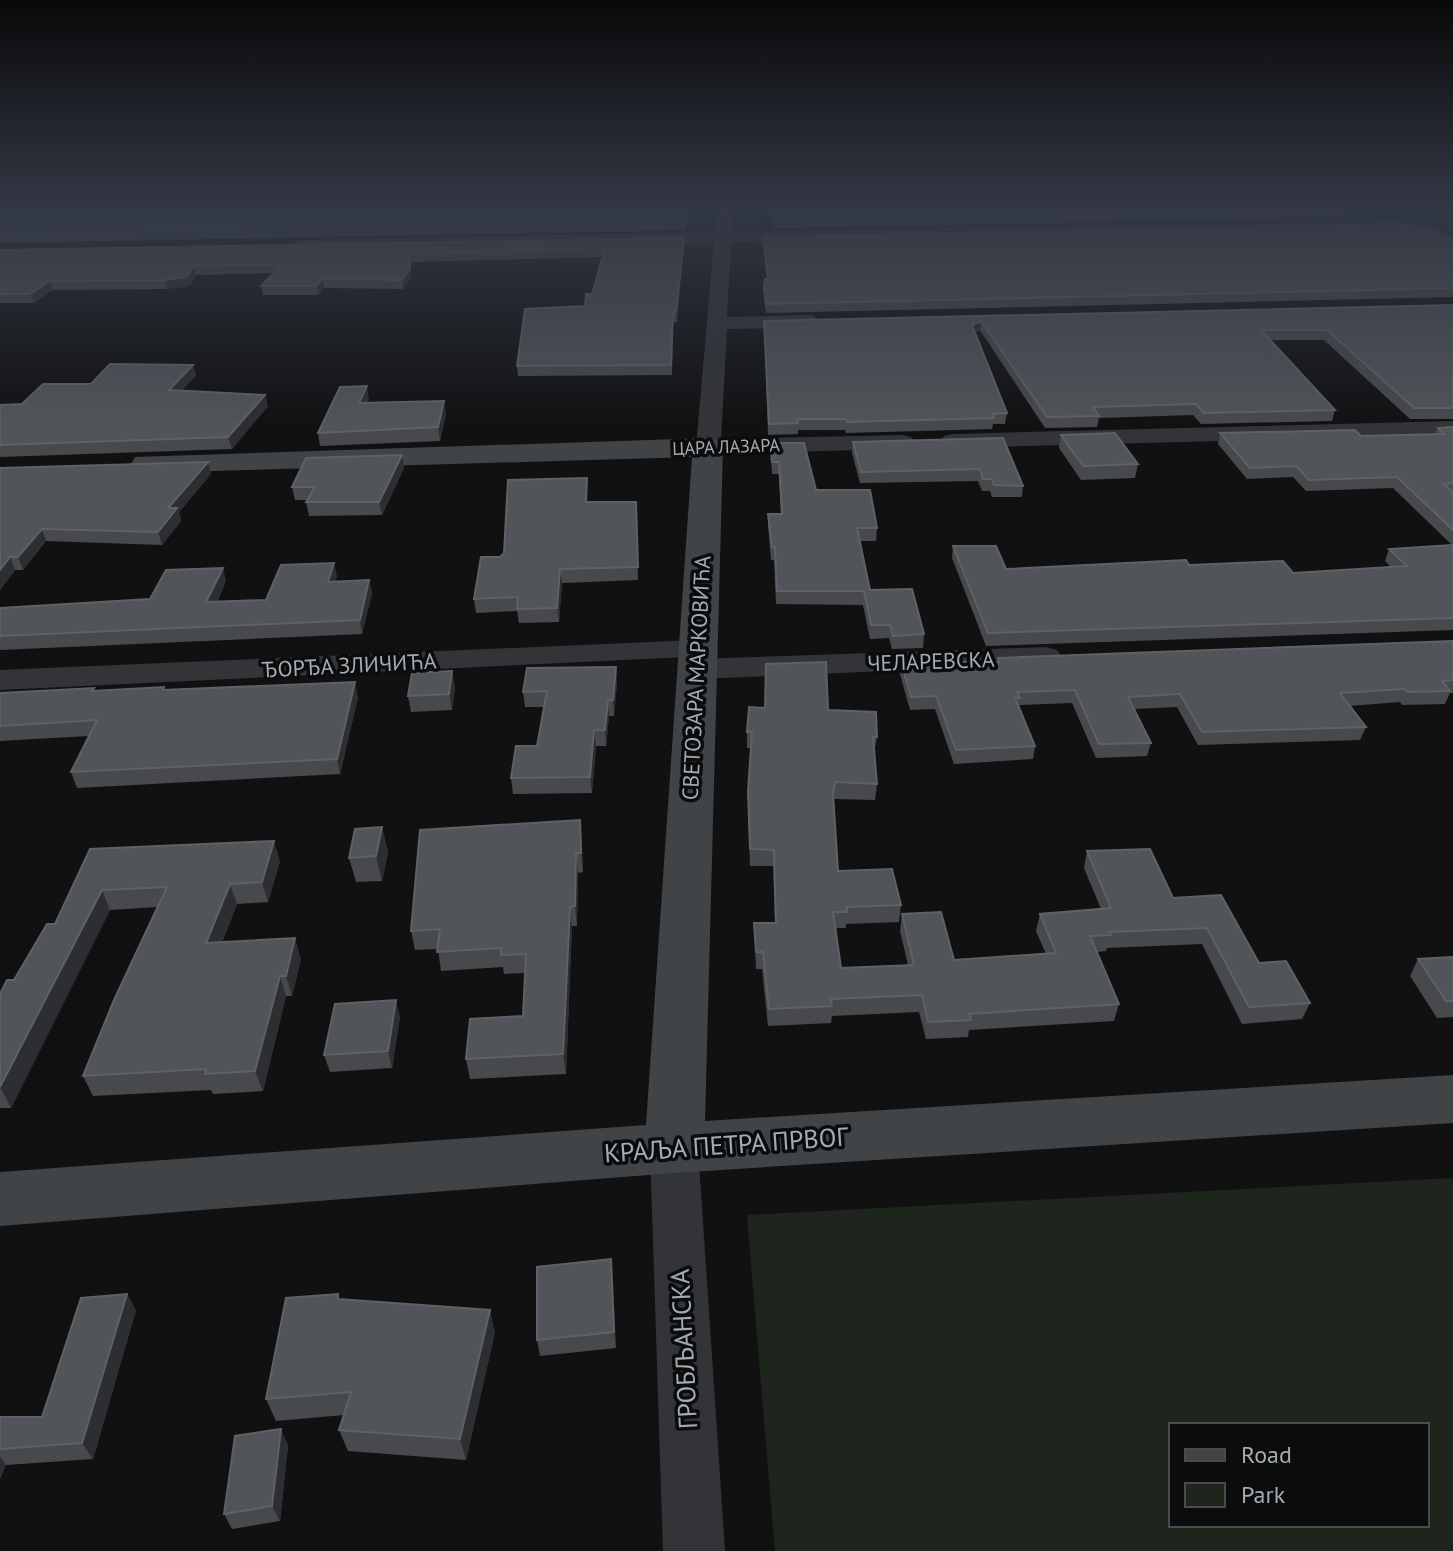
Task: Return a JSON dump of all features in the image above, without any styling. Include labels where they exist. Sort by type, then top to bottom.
[{"type":"street","name":"СВЕТОЗАРА МАРКОВИЋА","points":[[674,1148],[696,659],[720,280]]},
{"type":"street","points":[[718,323],[838,320]]},
{"type":"street","name":"ЦАРА ЛАЗАРА","points":[[111,465],[1453,428]]},
{"type":"street","name":"ЧЕЛАРЕВСКА","points":[[696,659],[1074,656]]},
{"type":"street","name":"ЂОРЂА ЗЛИЧИЋА","points":[[0,680],[696,659]]},
{"type":"street","name":"КРАЉА ПЕТРА ПРВОГ","points":[[0,1199],[674,1148],[1453,1099]]},
{"type":"street","name":"ГРОБЉАНСКА","points":[[674,1148],[694,1551]]},
{"type":"green space","points":[[1453,1178],[1453,1551],[775,1551],[747,1215]]},
{"type":"building","points":[[0,280],[121,280],[50,281],[30,294],[0,294]]},
{"type":"building","points":[[266,280],[321,280],[316,286],[261,286]]},
{"type":"building","points":[[596,280],[679,280],[676,312],[673,312],[671,365],[517,366],[525,309],[585,306],[586,294],[592,294]]},
{"type":"building","points":[[765,280],[1453,280],[1453,288],[766,304]]},
{"type":"building","points":[[1453,305],[1453,408],[1414,408],[1327,330],[1261,330],[1335,410],[1204,413],[1196,404],[1093,407],[1099,416],[1047,417],[981,321],[972,325],[1007,413],[992,414],[994,418],[847,422],[846,419],[797,419],[798,423],[769,424],[764,321]]},
{"type":"building","points":[[110,364],[193,365],[169,390],[265,395],[228,437],[0,445],[0,405],[22,404],[43,384],[91,384]]},
{"type":"building","points":[[367,386],[359,403],[444,401],[438,427],[318,433],[340,387]]},
{"type":"building","points":[[1453,427],[1453,483],[1444,484],[1453,492],[1453,530],[1397,477],[1309,480],[1296,466],[1250,468],[1220,433],[1355,430],[1361,436],[1444,434],[1438,428]]},
{"type":"building","points":[[1115,433],[1138,464],[1083,466],[1061,435]]},
{"type":"building","points":[[1003,438],[1023,486],[994,485],[992,479],[983,479],[980,469],[861,472],[853,442]]},
{"type":"building","points":[[770,443],[804,443],[816,490],[870,490],[877,528],[857,528],[870,590],[912,589],[924,634],[893,636],[890,625],[871,625],[864,591],[777,591],[775,547],[772,547],[768,514],[782,514],[779,462],[772,462]]},
{"type":"building","points":[[402,455],[379,502],[306,502],[315,487],[292,487],[306,458]]},
{"type":"building","points":[[208,462],[168,508],[177,508],[158,532],[42,529],[18,557],[10,557],[0,570],[0,468]]},
{"type":"building","points":[[587,478],[586,502],[636,502],[638,567],[560,569],[557,608],[517,609],[518,597],[474,599],[481,557],[500,557],[504,553],[508,480]]},
{"type":"building","points":[[1453,545],[1453,618],[988,633],[953,546],[996,546],[1006,569],[1186,560],[1189,565],[1283,561],[1293,573],[1407,566],[1389,549]]},
{"type":"building","points":[[334,563],[328,582],[369,580],[360,620],[0,636],[0,608],[150,599],[166,570],[223,568],[206,602],[266,600],[281,565]]},
{"type":"building","points":[[1453,641],[1453,680],[1442,681],[1450,691],[1407,692],[1405,689],[1340,693],[1366,727],[1202,732],[1180,694],[1128,697],[1151,743],[1099,744],[1075,690],[1017,692],[1020,698],[1015,698],[1035,746],[956,750],[936,696],[911,697],[901,662],[999,662],[998,658]]},
{"type":"building","points":[[826,662],[828,710],[876,712],[877,737],[873,737],[877,784],[835,782],[833,794],[838,871],[892,869],[901,905],[847,907],[847,912],[833,912],[841,968],[914,965],[902,914],[941,912],[954,960],[1056,953],[1040,914],[1111,908],[1087,851],[1150,849],[1173,898],[1221,895],[1259,963],[1286,961],[1310,1003],[1249,1007],[1207,928],[1109,932],[1111,935],[1090,936],[1119,1004],[969,1014],[971,1020],[928,1022],[922,995],[831,999],[832,1006],[769,1009],[763,952],[756,952],[754,923],[776,923],[774,850],[750,849],[748,791],[752,732],[747,732],[749,707],[765,708],[766,664]]},
{"type":"building","points":[[616,667],[613,700],[608,700],[605,730],[594,730],[590,777],[511,778],[516,746],[537,746],[547,691],[523,692],[527,668]]},
{"type":"building","points":[[452,671],[449,694],[408,696],[412,673]]},
{"type":"building","points":[[355,682],[337,759],[71,772],[97,720],[0,726],[0,693]]},
{"type":"building","points":[[580,820],[581,853],[576,853],[575,906],[570,907],[563,1054],[466,1059],[470,1019],[523,1016],[526,954],[501,955],[501,948],[437,952],[440,929],[411,931],[420,830]]},
{"type":"building","points":[[382,827],[376,856],[349,858],[355,829]]},
{"type":"building","points":[[274,841],[262,882],[230,884],[206,943],[295,938],[286,976],[280,976],[255,1071],[205,1074],[206,1069],[83,1076],[114,1000],[167,887],[102,890],[0,1087],[0,994],[7,980],[14,980],[47,924],[55,924],[90,849]]},
{"type":"building","points":[[1453,957],[1453,1001],[1446,1001],[1418,959]]},
{"type":"building","points":[[396,1000],[388,1051],[324,1055],[335,1004]]},
{"type":"building","points":[[611,1259],[614,1332],[537,1340],[537,1267]]},
{"type":"building","points":[[127,1294],[82,1443],[0,1449],[0,1417],[42,1417],[81,1298]]},
{"type":"building","points":[[338,1294],[338,1299],[490,1310],[460,1439],[339,1430],[351,1392],[266,1399],[286,1298]]},
{"type":"building","points":[[281,1429],[272,1506],[224,1514],[235,1436]]}]
